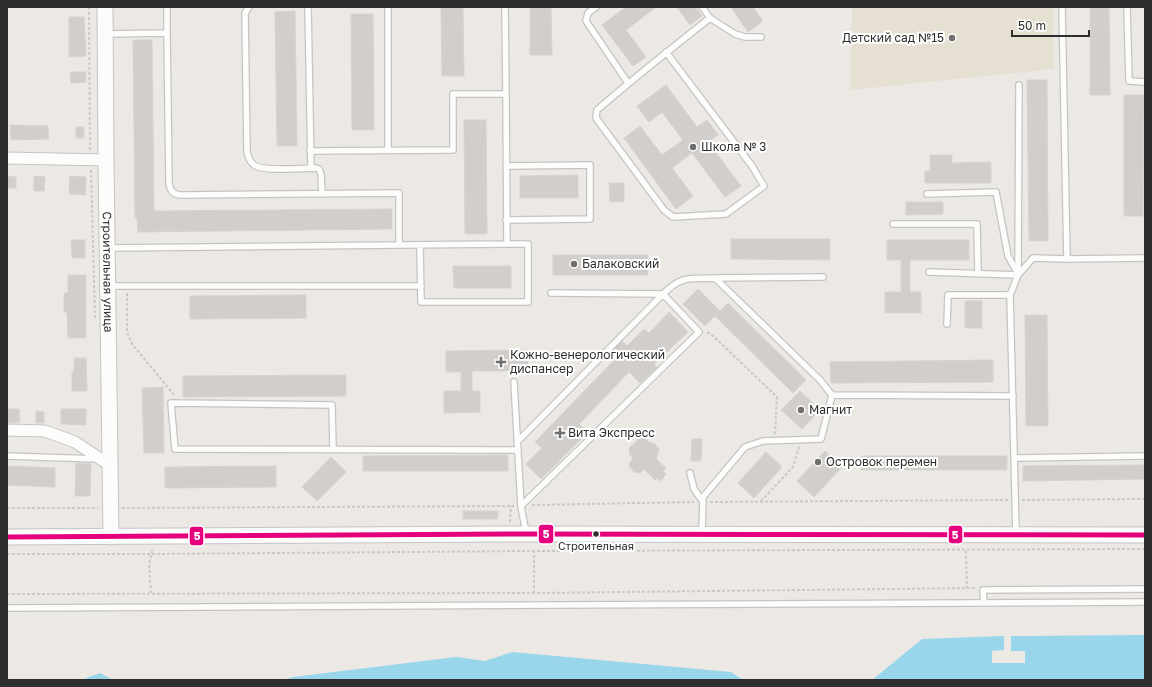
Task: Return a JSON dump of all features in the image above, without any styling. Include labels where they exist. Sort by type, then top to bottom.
[{"type":"main road","name":"Строительная улица","points":[[105,7],[108,248],[106,462],[111,508],[111,536]]},
{"type":"main road","points":[[7,537],[526,534],[1145,536]]},
{"type":"street","points":[[7,158],[106,160]]},
{"type":"street","points":[[7,430],[45,431],[75,442],[106,462]]},
{"type":"lane","points":[[167,7],[169,183],[170,189],[174,194],[399,193],[399,245]]},
{"type":"lane","points":[[249,7],[245,13],[247,151],[249,158],[253,164],[265,169],[316,168],[321,172],[322,194]]},
{"type":"lane","points":[[308,7],[311,168]]},
{"type":"lane","points":[[388,7],[388,150]]},
{"type":"lane","points":[[505,7],[506,244]]},
{"type":"lane","points":[[596,7],[588,13],[586,21],[628,83]]},
{"type":"lane","points":[[702,7],[710,18],[735,34],[745,37],[761,37]]},
{"type":"lane","points":[[1062,7],[1067,259]]},
{"type":"lane","points":[[1127,7],[1129,80],[1145,82]]},
{"type":"lane","points":[[666,52],[752,166],[764,186],[726,214],[673,217],[664,210],[596,118],[597,110],[666,52],[710,18]]},
{"type":"lane","points":[[105,34],[167,33]]},
{"type":"lane","points":[[1018,275],[1019,85]]},
{"type":"lane","points":[[310,151],[453,150],[453,94],[506,94]]},
{"type":"lane","points":[[506,166],[590,165],[590,219],[506,220]]},
{"type":"lane","points":[[926,194],[996,192],[1008,256],[1018,275]]},
{"type":"lane","points":[[893,224],[977,224],[978,274]]},
{"type":"lane","points":[[108,248],[399,245],[528,244],[528,302],[421,302],[420,245]]},
{"type":"lane","points":[[1016,536],[1010,294],[1018,275],[1032,258],[1145,258]]},
{"type":"lane","points":[[929,272],[1018,275]]},
{"type":"lane","points":[[715,278],[820,380],[832,395]]},
{"type":"lane","points":[[518,442],[673,284],[682,279],[823,278]]},
{"type":"lane","points":[[108,286],[421,286]]},
{"type":"lane","points":[[521,506],[699,332],[663,294],[551,293]]},
{"type":"lane","points":[[947,324],[948,295],[1010,294]]},
{"type":"lane","points":[[514,382],[521,506],[526,534]]},
{"type":"lane","points":[[832,395],[1013,396]]},
{"type":"lane","points":[[702,535],[703,497],[745,447],[764,441],[820,439],[832,395]]},
{"type":"lane","points":[[333,449],[332,405],[171,403],[175,449],[518,450]]},
{"type":"lane","points":[[7,456],[106,462]]},
{"type":"lane","points":[[1014,458],[1145,456]]},
{"type":"lane","points":[[690,473],[694,489],[703,502]]},
{"type":"lane","points":[[984,603],[984,590],[1145,589]]},
{"type":"lane","points":[[7,608],[1145,602]]},
{"type":"path","points":[[90,7],[90,160],[94,318]]},
{"type":"path","points":[[128,286],[127,332],[132,344],[181,403]]},
{"type":"path","points":[[699,332],[710,333],[777,397],[775,441]]},
{"type":"path","points":[[761,502],[793,467],[802,440]]},
{"type":"path","points":[[7,508],[521,506],[703,502],[1145,499]]},
{"type":"path","points":[[152,593],[149,564],[154,537]]},
{"type":"path","points":[[7,554],[1145,549]]},
{"type":"path","points":[[534,551],[534,593]]},
{"type":"path","points":[[967,558],[967,588]]},
{"type":"path","points":[[7,594],[534,593],[982,588]]},
{"type":"shaded area","name":"Детский сад №15","points":[[852,7],[1053,7],[1054,69],[850,90]]},
{"type":"water","points":[[1145,635],[1145,680],[872,680],[922,639],[1003,636]]},
{"type":"water","points":[[512,652],[731,672],[743,680],[283,680],[293,677],[456,657],[485,661]]},
{"type":"water","points":[[100,673],[113,680],[81,680]]},
{"type":"pier","points":[[1004,634],[1011,634],[1011,651],[1025,651],[1025,663],[992,663],[992,651],[1004,650]]},
{"type":"building","points":[[441,7],[463,7],[464,76],[442,76]]},
{"type":"building","points":[[530,7],[551,7],[552,55],[530,55]]},
{"type":"building","points":[[626,7],[656,7],[626,30],[646,57],[633,66],[602,25]]},
{"type":"building","points":[[677,7],[695,7],[702,16],[690,25]]},
{"type":"building","points":[[731,7],[753,7],[763,21],[748,32]]},
{"type":"building","points":[[1090,7],[1109,7],[1110,95],[1090,95]]},
{"type":"building","points":[[295,11],[297,146],[277,146],[275,12]]},
{"type":"building","points":[[351,14],[373,14],[374,130],[352,130]]},
{"type":"building","points":[[69,17],[84,17],[86,56],[69,57]]},
{"type":"building","points":[[133,40],[152,40],[154,211],[392,209],[392,229],[138,232],[137,218],[135,218]]},
{"type":"building","points":[[70,72],[86,72],[86,82],[71,83]]},
{"type":"building","points":[[1027,80],[1047,80],[1048,241],[1029,241]]},
{"type":"building","name":"Школа № 3","points":[[666,85],[697,127],[707,120],[718,135],[708,142],[741,186],[725,197],[692,153],[672,168],[693,196],[676,209],[624,138],[640,126],[662,155],[683,140],[662,112],[649,122],[637,106]]},
{"type":"building","points":[[1124,95],[1144,95],[1143,216],[1124,216]]},
{"type":"building","points":[[464,120],[486,120],[487,234],[465,234]]},
{"type":"building","points":[[10,125],[48,126],[49,139],[11,140]]},
{"type":"building","points":[[76,127],[84,127],[84,138],[76,138]]},
{"type":"building","points":[[930,155],[952,155],[952,163],[991,162],[991,183],[925,183],[925,171],[930,171]]},
{"type":"building","points":[[578,175],[578,198],[520,198],[520,176]]},
{"type":"building","points":[[7,176],[16,177],[16,188],[7,188]]},
{"type":"building","points":[[34,176],[45,177],[44,191],[34,191]]},
{"type":"building","points":[[70,176],[86,177],[85,195],[69,194]]},
{"type":"building","points":[[609,183],[624,183],[624,202],[610,202]]},
{"type":"building","points":[[906,202],[943,202],[943,214],[906,215]]},
{"type":"building","points":[[731,239],[830,239],[830,260],[731,259]]},
{"type":"building","points":[[71,240],[85,240],[85,258],[72,258]]},
{"type":"building","points":[[887,240],[969,240],[969,260],[910,260],[910,292],[921,292],[921,313],[885,313],[885,292],[901,292],[901,260],[887,260]]},
{"type":"building","points":[[553,255],[648,255],[648,275],[553,275]]},
{"type":"building","points":[[453,266],[511,266],[511,288],[454,288]]},
{"type":"building","points":[[68,275],[86,275],[86,338],[68,338],[67,312],[64,312],[64,293],[68,293]]},
{"type":"building","points":[[698,289],[720,311],[728,303],[806,380],[793,393],[715,316],[705,326],[683,304]]},
{"type":"building","points":[[306,295],[306,318],[190,319],[190,296]]},
{"type":"building","points":[[965,301],[982,301],[982,328],[965,328]]},
{"type":"building","points":[[669,312],[688,332],[654,364],[657,367],[640,383],[629,372],[579,424],[588,432],[541,479],[526,464],[542,448],[535,442],[621,353],[615,348],[622,341],[627,346],[644,329],[649,333]]},
{"type":"building","points":[[1025,315],[1047,315],[1048,426],[1026,426]]},
{"type":"building","points":[[528,350],[528,371],[472,371],[472,391],[480,391],[480,412],[444,413],[444,391],[461,391],[461,372],[446,372],[446,351]]},
{"type":"building","points":[[74,358],[86,358],[87,391],[72,391]]},
{"type":"building","points":[[993,360],[993,382],[831,383],[830,362]]},
{"type":"building","points":[[346,375],[346,396],[183,397],[183,376]]},
{"type":"building","points":[[163,387],[164,453],[144,453],[142,388]]},
{"type":"building","name":"Магнит","points":[[800,391],[820,410],[802,429],[781,410]]},
{"type":"building","points":[[7,409],[19,409],[20,422],[7,423]]},
{"type":"building","points":[[61,409],[86,409],[86,425],[61,424]]},
{"type":"building","points":[[36,411],[44,412],[44,423],[36,423]]},
{"type":"building","points":[[642,437],[655,444],[659,450],[656,459],[666,468],[663,471],[666,474],[661,481],[657,478],[655,480],[644,469],[640,473],[634,472],[629,466],[633,458],[630,455],[629,448],[637,441],[637,438]]},
{"type":"building","points":[[692,439],[702,439],[701,461],[691,461]]},
{"type":"building","points":[[825,451],[842,467],[814,497],[797,481]]},
{"type":"building","points":[[766,452],[782,467],[754,498],[738,483]]},
{"type":"building","points":[[508,455],[508,471],[363,471],[363,456]]},
{"type":"building","points":[[861,456],[1007,456],[1007,470],[861,470]]},
{"type":"building","points":[[331,457],[346,472],[317,501],[302,487]]},
{"type":"building","points":[[76,463],[91,464],[90,496],[75,496]]},
{"type":"building","points":[[1145,465],[1145,479],[1023,481],[1023,466]]},
{"type":"building","points":[[7,466],[55,468],[55,487],[7,485]]},
{"type":"building","points":[[276,466],[276,487],[165,488],[165,467]]},
{"type":"building","points":[[463,511],[498,511],[498,519],[463,519]]},
{"type":"transit line","name":"5","points":[[7,537],[526,534],[1145,535]]},
{"type":"place","name":"Детский сад №15","points":[[952,38]]},
{"type":"place","name":"Школа № 3","points":[[693,147]]},
{"type":"place","name":"Балаковский","points":[[574,264]]},
{"type":"place","name":"Кожно-венерологический диспансер","points":[[501,362]]},
{"type":"place","name":"Магнит","points":[[801,410]]},
{"type":"place","name":"Вита Экспресс","points":[[560,433]]},
{"type":"place","name":"Островок перемен","points":[[818,462]]},
{"type":"place","name":"Строительная","points":[[596,534]]}]
